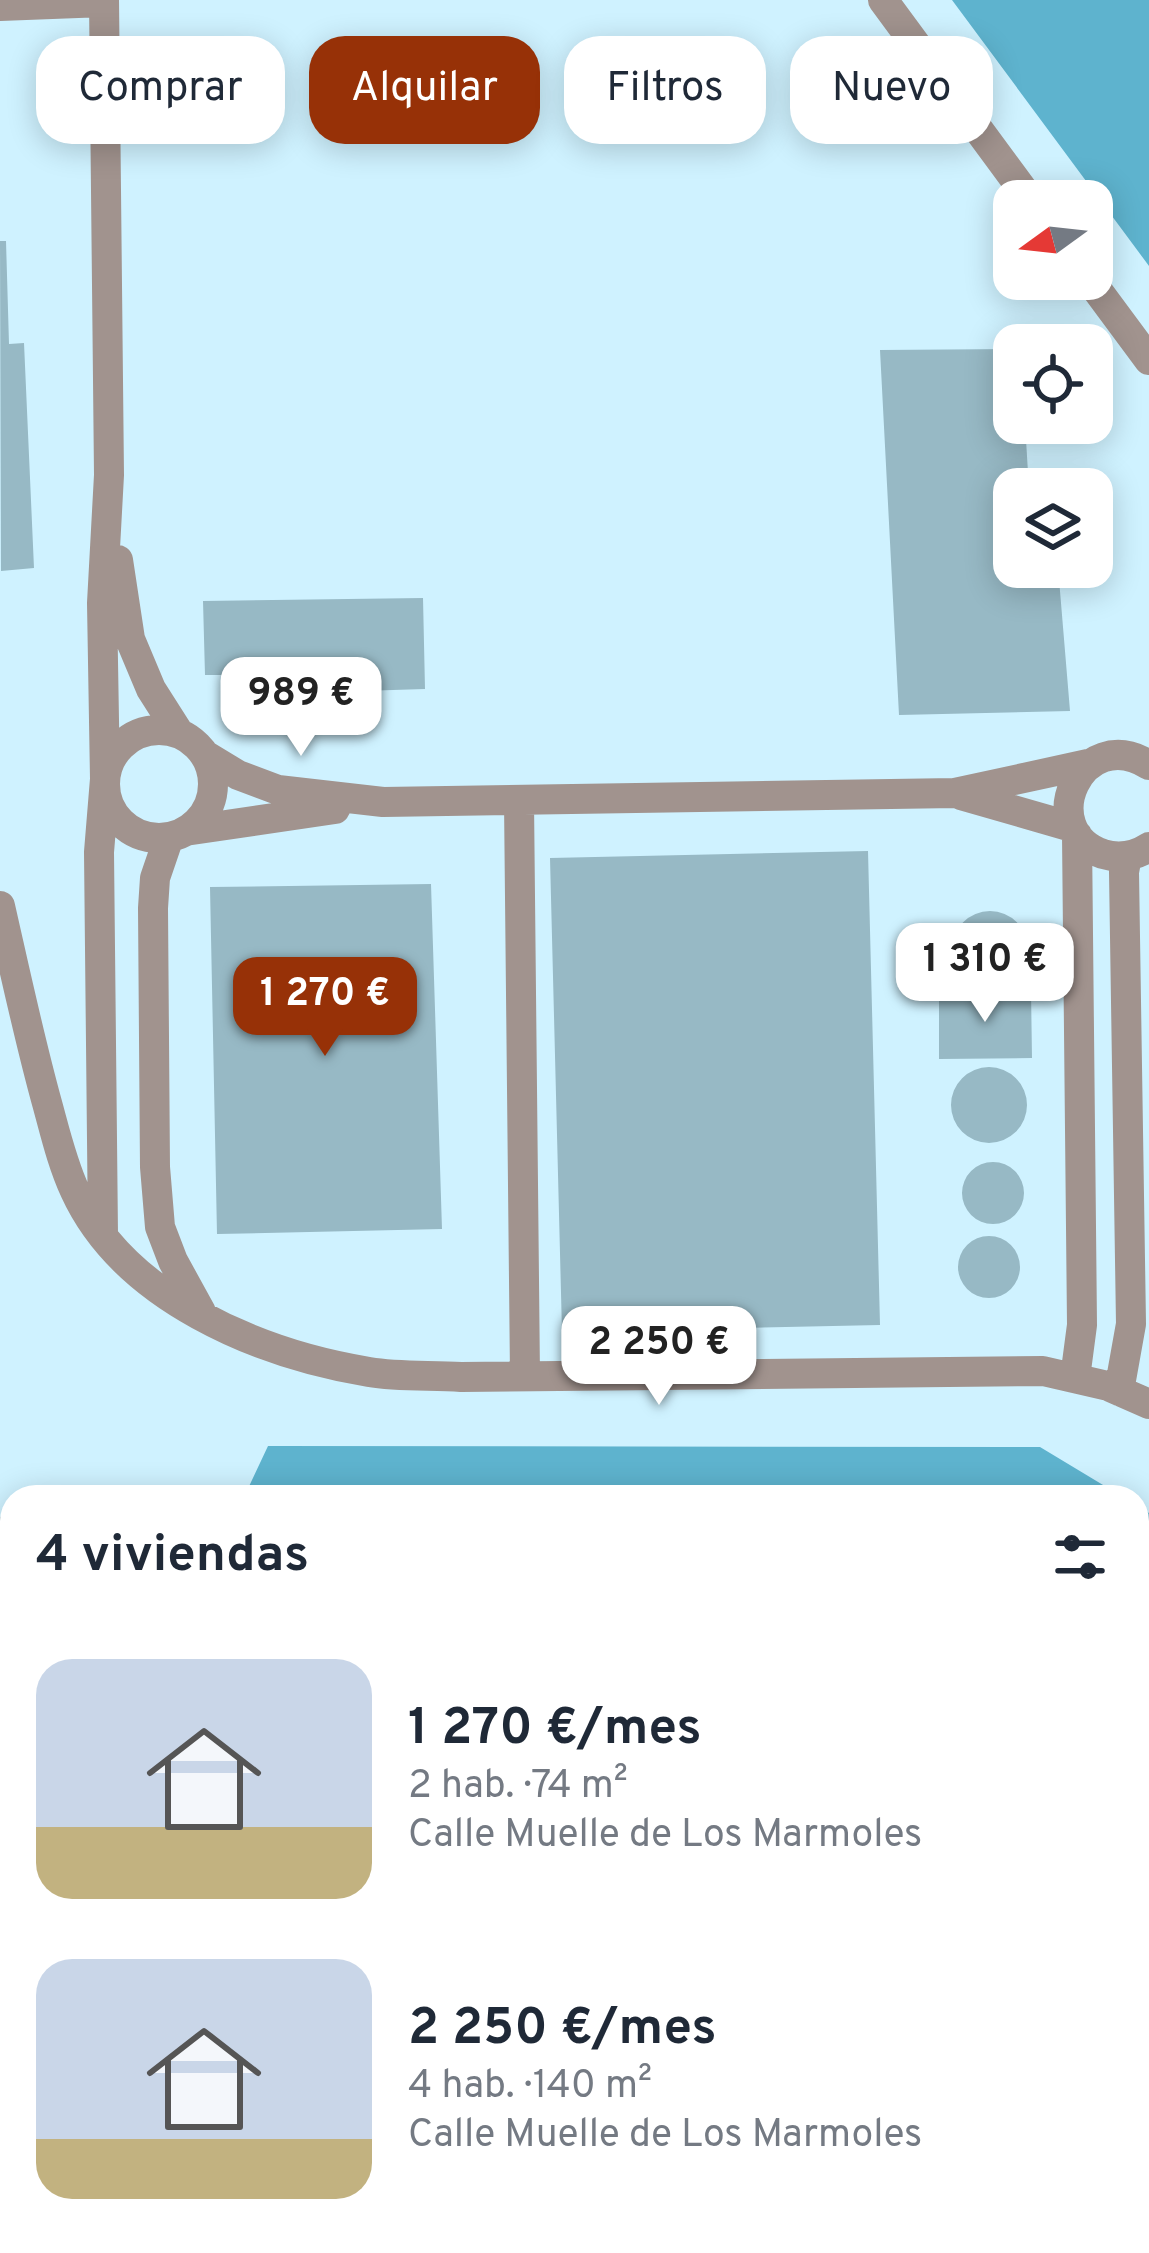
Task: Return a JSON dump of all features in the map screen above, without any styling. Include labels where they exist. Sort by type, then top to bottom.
[{"type":"street","points":[[883,0],[1016,180]]},
{"type":"street","points":[[0,6],[104,1],[110,475],[102,603],[105,779],[112,811],[122,824],[152,838],[383,802]]},
{"type":"street","points":[[1105,300],[1149,360]]},
{"type":"street","points":[[110,475],[130,639],[178,733]]},
{"type":"street","points":[[103,1236],[99,852],[105,779],[117,748],[145,731],[178,733],[238,776],[278,790],[383,802],[955,793],[1121,754],[1149,765]]},
{"type":"street","points":[[204,1318],[172,1261],[160,1226],[155,1167],[153,908],[155,878],[177,834],[199,820],[208,806],[213,789],[205,755]]},
{"type":"street","points":[[1075,1378],[1082,1325],[1075,831],[1068,809],[1077,777],[1088,764]]},
{"type":"street","points":[[955,793],[1075,831],[1094,850],[1110,856],[1142,852]]},
{"type":"street","points":[[519,801],[525,1376]]},
{"type":"street","points":[[1120,1391],[1131,1324],[1137,959],[1124,872],[1142,852]]},
{"type":"street","points":[[0,906],[59,1144],[76,1192],[103,1236],[128,1266],[204,1318],[280,1351],[371,1373],[1043,1371],[1120,1391],[1149,1404]]},
{"type":"water","points":[[952,0],[1149,0],[1149,266],[1113,217],[1113,180],[1085,180],[993,55],[993,36],[979,36]]},
{"type":"water","points":[[268,1446],[1040,1447],[1103,1485],[250,1485]]},
{"type":"building","points":[[0,241],[6,241],[9,344],[24,343],[34,568],[1,571]]},
{"type":"building","points":[[993,349],[993,444],[1026,444],[1028,468],[993,468],[993,588],[1060,588],[1070,711],[899,715],[880,350]]},
{"type":"building","points":[[423,598],[425,689],[232,687],[232,675],[205,675],[203,601]]},
{"type":"building","points":[[868,851],[880,1325],[562,1332],[550,858]]},
{"type":"building","points":[[431,884],[442,1229],[217,1234],[210,887]]},
{"type":"building","points":[[990,911],[1017,922],[1028,949],[1017,976],[990,987],[963,976],[952,949],[963,922]]},
{"type":"building","points":[[1031,990],[1032,1058],[939,1059],[939,991]]},
{"type":"building","points":[[989,1067],[1016,1078],[1027,1105],[1016,1132],[989,1143],[962,1132],[951,1105],[962,1078]]},
{"type":"building","points":[[993,1162],[1015,1171],[1024,1193],[1015,1215],[993,1224],[971,1215],[962,1193],[971,1171]]},
{"type":"building","points":[[989,1236],[1011,1245],[1020,1267],[1011,1289],[989,1298],[967,1289],[958,1267],[967,1245]]}]
